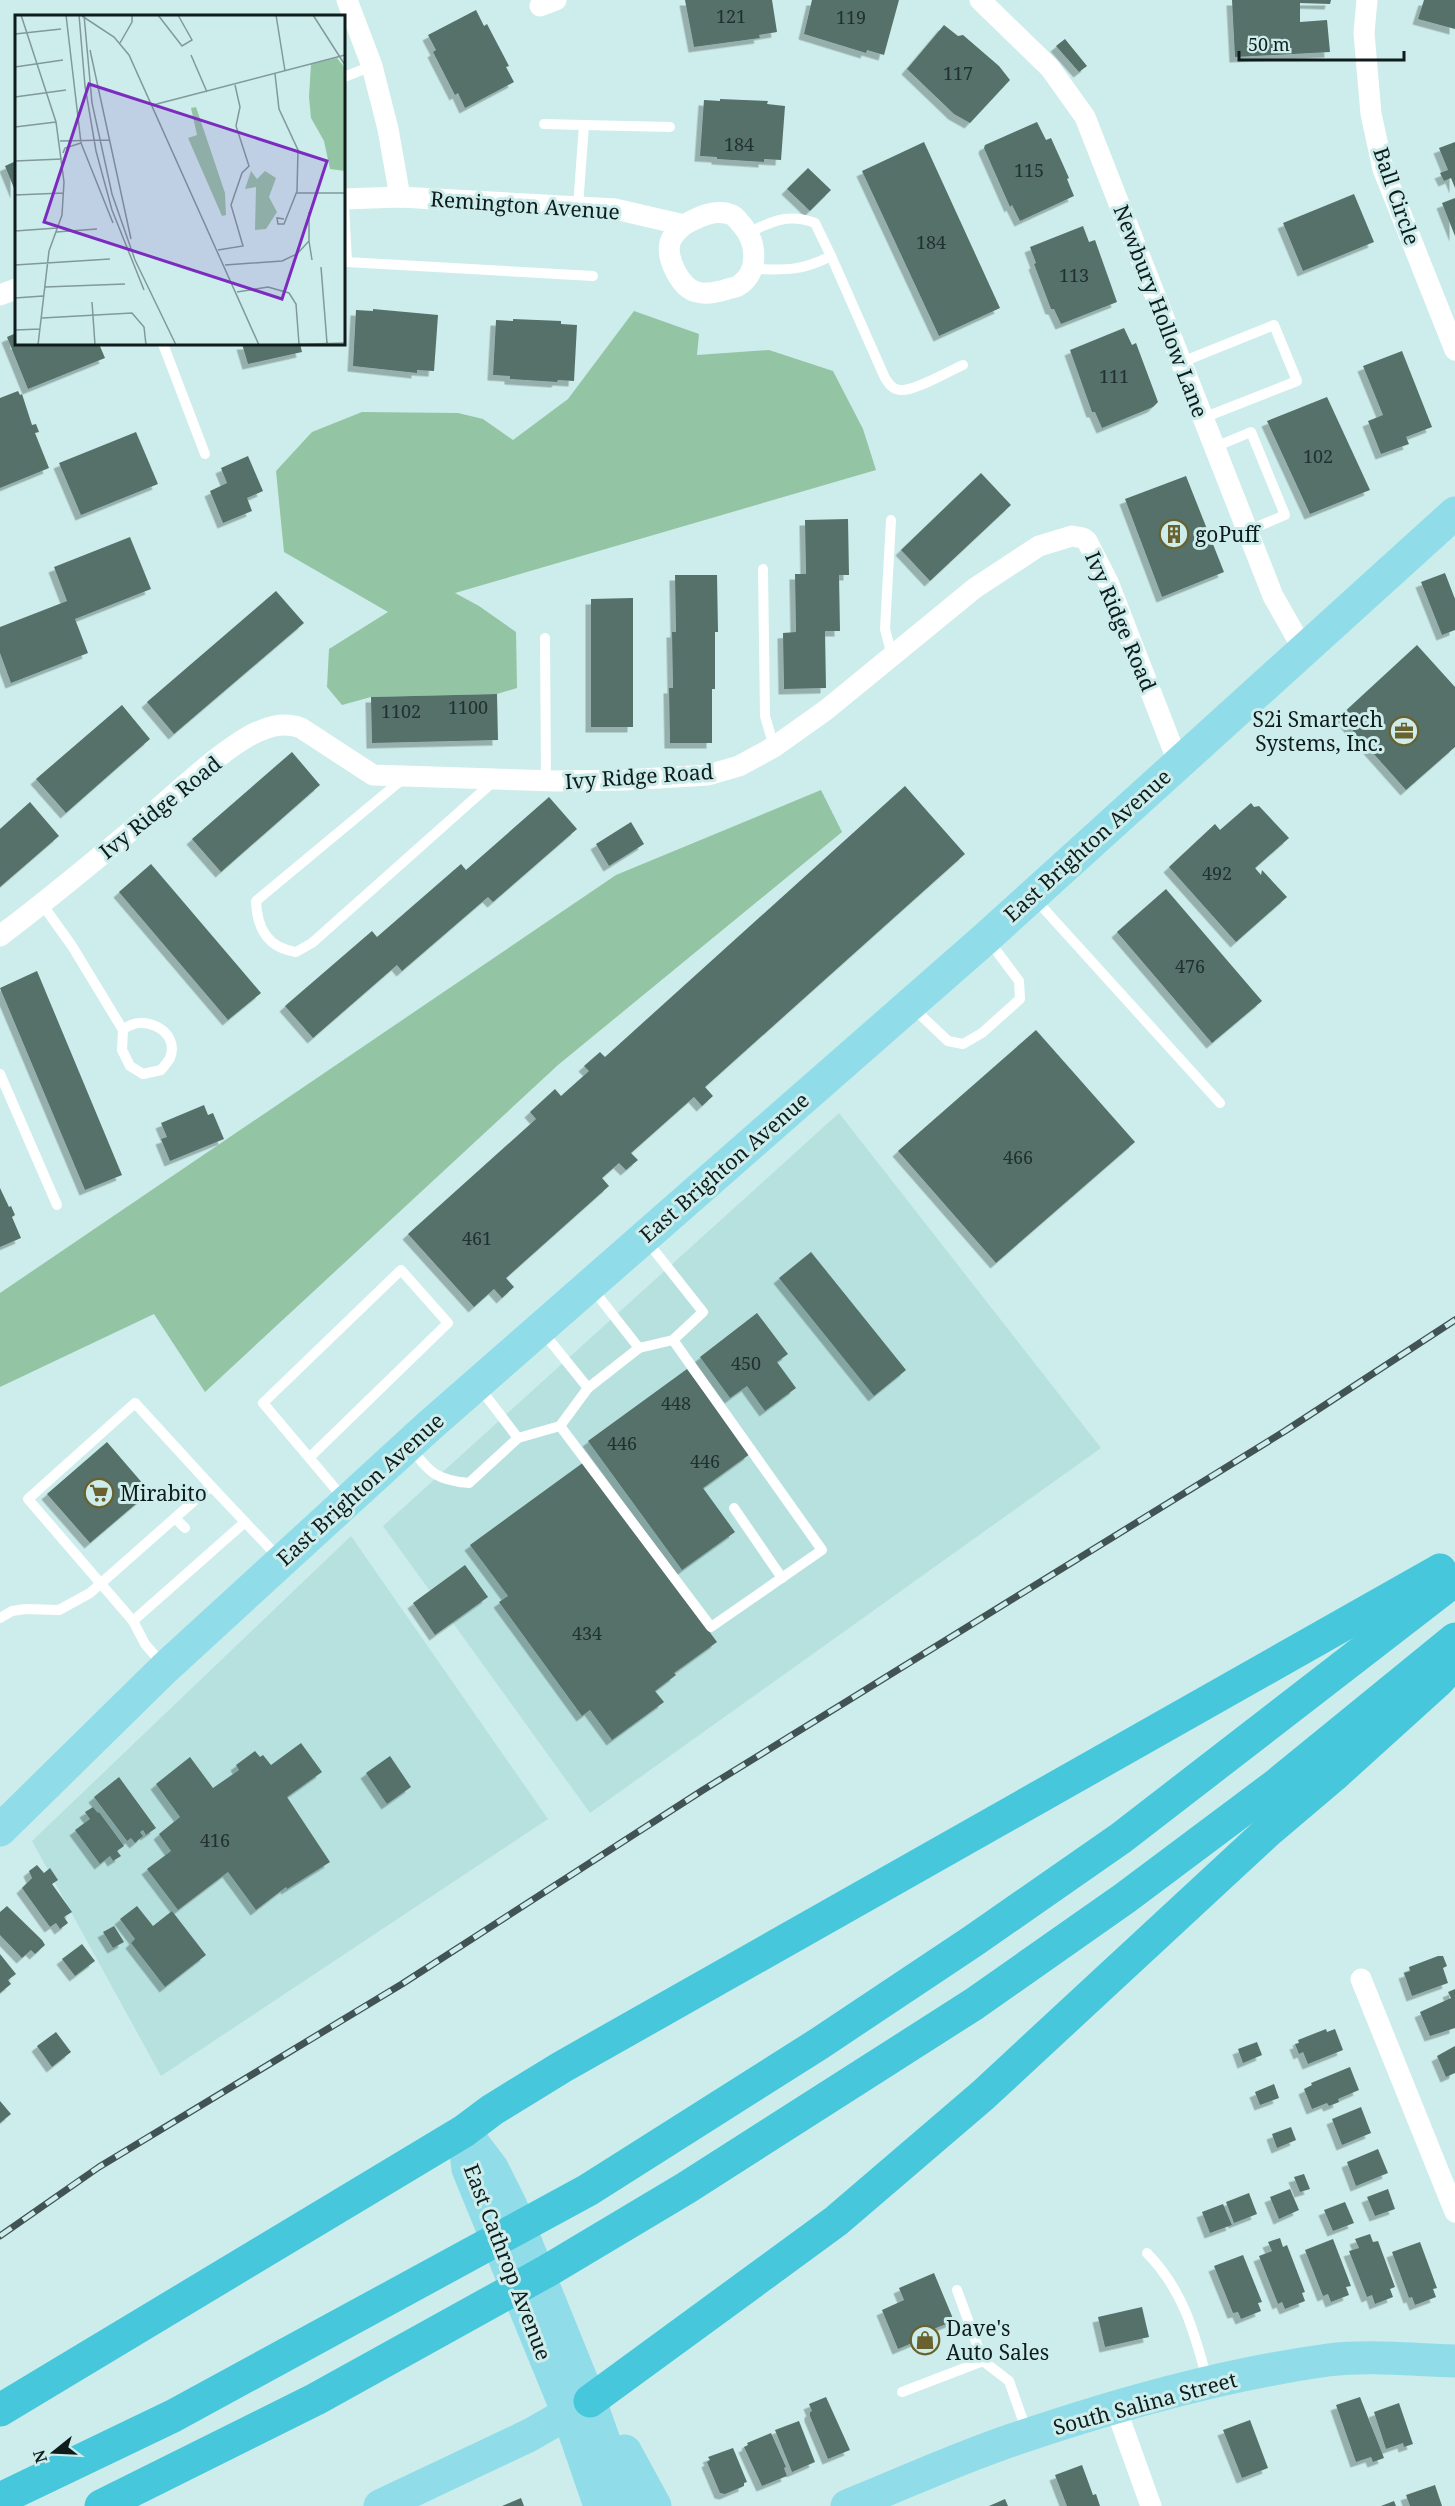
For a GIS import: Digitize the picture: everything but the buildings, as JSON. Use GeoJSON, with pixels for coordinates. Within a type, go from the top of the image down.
{"type":"FeatureCollection","features":[{"type":"Feature","properties":{"kind":"highway"},"geometry":{"type":"LineString","coordinates":[[0,2410],[464,2131],[492,2110],[562,2067],[1455,1562]]}},
{"type":"Feature","properties":{"kind":"highway"},"geometry":{"type":"LineString","coordinates":[[0,2499],[173,2416],[588,2190],[906,1986],[1121,1838],[1455,1580]]}},
{"type":"Feature","properties":{"kind":"highway"},"geometry":{"type":"LineString","coordinates":[[101,2506],[316,2398],[615,2232],[974,2004],[1125,1898],[1276,1785],[1455,1639]]}},
{"type":"Feature","properties":{"kind":"highway"},"geometry":{"type":"LineString","coordinates":[[579,2407],[845,2213],[982,2096],[1267,1832],[1334,1776],[1432,1687],[1455,1662]]}},
{"type":"Feature","properties":{"kind":"main road","name":"East Brighton Avenue"},"geometry":{"type":"LineString","coordinates":[[0,1830],[165,1668],[346,1502],[540,1328],[986,938],[1455,513]]}},
{"type":"Feature","properties":{"kind":"main road","name":"East Cathrop Avenue"},"geometry":{"type":"LineString","coordinates":[[464,2131],[492,2168],[511,2206],[579,2407],[600,2506]]}},
{"type":"Feature","properties":{"kind":"main road","name":"South Salina Street"},"geometry":{"type":"LineString","coordinates":[[847,2506],[1028,2435],[1115,2406],[1208,2383],[1329,2360],[1371,2358],[1455,2361]]}},
{"type":"Feature","properties":{"kind":"main road","name":"East Cathrop Avenue"},"geometry":{"type":"LineString","coordinates":[[579,2407],[627,2506]]}},
{"type":"Feature","properties":{"kind":"main road"},"geometry":{"type":"LineString","coordinates":[[380,2506],[530,2435],[579,2407],[616,2432],[655,2506]]}},
{"type":"Feature","properties":{"kind":"street","name":"Remington Avenue"},"geometry":{"type":"LineString","coordinates":[[347,0],[372,66],[388,129],[400,197]]}},
{"type":"Feature","properties":{"kind":"street","name":"Newbury Hollow Lane"},"geometry":{"type":"LineString","coordinates":[[980,0],[1050,68],[1085,117],[1273,596],[1303,649]]}},
{"type":"Feature","properties":{"kind":"street","name":"Ball Circle"},"geometry":{"type":"LineString","coordinates":[[1367,0],[1364,33],[1371,114],[1383,168],[1455,350]]}},
{"type":"Feature","properties":{"kind":"street","name":"Remington Avenue"},"geometry":{"type":"LineString","coordinates":[[345,199],[400,197],[615,208],[684,225]]}},
{"type":"Feature","properties":{"kind":"street"},"geometry":{"type":"LineString","coordinates":[[716,213],[733,215],[748,232],[755,252],[753,268],[738,285],[711,294],[695,292],[682,283],[672,263],[670,244],[676,232],[684,225],[700,216],[716,213]]}},
{"type":"Feature","properties":{"kind":"street"},"geometry":{"type":"LineString","coordinates":[[0,295],[15,289]]}},
{"type":"Feature","properties":{"kind":"street","name":"Ivy Ridge Road"},"geometry":{"type":"LineString","coordinates":[[0,936],[42,904],[216,759],[249,736],[281,724],[288,723],[301,728],[373,776],[546,781],[625,780],[708,775],[739,766],[774,747],[826,711],[975,588],[1039,546],[1071,536],[1083,538],[1108,582],[1178,762]]}},
{"type":"Feature","properties":{"kind":"street"},"geometry":{"type":"LineString","coordinates":[[1361,1979],[1455,2212]]}},
{"type":"Feature","properties":{"kind":"street"},"geometry":{"type":"LineString","coordinates":[[1115,2406],[1150,2506]]}},
{"type":"Feature","properties":{"kind":"lane"},"geometry":{"type":"LineString","coordinates":[[345,77],[372,66]]}},
{"type":"Feature","properties":{"kind":"lane"},"geometry":{"type":"LineString","coordinates":[[544,124],[670,127]]}},
{"type":"Feature","properties":{"kind":"lane"},"geometry":{"type":"LineString","coordinates":[[578,207],[584,125]]}},
{"type":"Feature","properties":{"kind":"lane"},"geometry":{"type":"LineString","coordinates":[[748,232],[773,220],[787,217],[805,219],[815,223],[891,387],[902,391],[913,388],[963,365]]}},
{"type":"Feature","properties":{"kind":"lane"},"geometry":{"type":"LineString","coordinates":[[345,225],[347,262],[593,276]]}},
{"type":"Feature","properties":{"kind":"lane"},"geometry":{"type":"LineString","coordinates":[[753,268],[782,270],[810,267],[831,256]]}},
{"type":"Feature","properties":{"kind":"lane"},"geometry":{"type":"LineString","coordinates":[[1182,362],[1274,325],[1297,381],[1203,418]]}},
{"type":"Feature","properties":{"kind":"lane"},"geometry":{"type":"LineString","coordinates":[[163,345],[205,454]]}},
{"type":"Feature","properties":{"kind":"lane"},"geometry":{"type":"LineString","coordinates":[[1215,447],[1251,432],[1285,515],[1247,531]]}},
{"type":"Feature","properties":{"kind":"lane"},"geometry":{"type":"LineString","coordinates":[[891,520],[885,629],[892,657]]}},
{"type":"Feature","properties":{"kind":"lane"},"geometry":{"type":"LineString","coordinates":[[763,568],[765,716],[774,747]]}},
{"type":"Feature","properties":{"kind":"lane"},"geometry":{"type":"LineString","coordinates":[[545,638],[546,781]]}},
{"type":"Feature","properties":{"kind":"lane"},"geometry":{"type":"LineString","coordinates":[[404,778],[256,901],[256,916],[263,931],[280,950],[296,952],[312,943],[496,780]]}},
{"type":"Feature","properties":{"kind":"lane"},"geometry":{"type":"LineString","coordinates":[[1032,896],[1220,1103]]}},
{"type":"Feature","properties":{"kind":"lane"},"geometry":{"type":"LineString","coordinates":[[42,904],[72,946],[123,1030],[122,1050],[130,1066],[143,1074],[161,1070],[170,1057],[171,1046],[165,1032],[155,1024],[141,1023],[129,1024],[123,1030]]}},
{"type":"Feature","properties":{"kind":"lane"},"geometry":{"type":"LineString","coordinates":[[909,1005],[948,1041],[963,1044],[982,1033],[1020,999],[1020,981],[986,938]]}},
{"type":"Feature","properties":{"kind":"lane"},"geometry":{"type":"LineString","coordinates":[[0,1074],[57,1205]]}},
{"type":"Feature","properties":{"kind":"lane"},"geometry":{"type":"LineString","coordinates":[[409,1445],[429,1472],[446,1481],[469,1483],[518,1438],[560,1426],[588,1388],[639,1348],[673,1340],[703,1312],[645,1237]]}},
{"type":"Feature","properties":{"kind":"lane"},"geometry":{"type":"LineString","coordinates":[[310,1457],[448,1323],[401,1270],[263,1403],[346,1502]]}},
{"type":"Feature","properties":{"kind":"lane"},"geometry":{"type":"LineString","coordinates":[[590,1285],[639,1348]]}},
{"type":"Feature","properties":{"kind":"lane"},"geometry":{"type":"LineString","coordinates":[[540,1328],[588,1388]]}},
{"type":"Feature","properties":{"kind":"lane"},"geometry":{"type":"LineString","coordinates":[[560,1426],[711,1627],[822,1550],[673,1340]]}},
{"type":"Feature","properties":{"kind":"lane"},"geometry":{"type":"LineString","coordinates":[[477,1384],[518,1438]]}},
{"type":"Feature","properties":{"kind":"lane"},"geometry":{"type":"LineString","coordinates":[[165,1668],[145,1644],[133,1621],[28,1499],[135,1402],[210,1486],[282,1560]]}},
{"type":"Feature","properties":{"kind":"lane"},"geometry":{"type":"LineString","coordinates":[[0,1618],[12,1611],[25,1609],[58,1610],[90,1593],[210,1486]]}},
{"type":"Feature","properties":{"kind":"lane"},"geometry":{"type":"LineString","coordinates":[[734,1508],[782,1578]]}},
{"type":"Feature","properties":{"kind":"lane"},"geometry":{"type":"LineString","coordinates":[[175,1518],[185,1528]]}},
{"type":"Feature","properties":{"kind":"lane"},"geometry":{"type":"LineString","coordinates":[[133,1621],[167,1592],[186,1567],[245,1522]]}},
{"type":"Feature","properties":{"kind":"lane"},"geometry":{"type":"LineString","coordinates":[[157,1534],[165,1543]]}},
{"type":"Feature","properties":{"kind":"lane"},"geometry":{"type":"LineString","coordinates":[[135,1554],[143,1563]]}},
{"type":"Feature","properties":{"kind":"lane"},"geometry":{"type":"LineString","coordinates":[[159,1582],[167,1592]]}},
{"type":"Feature","properties":{"kind":"lane"},"geometry":{"type":"LineString","coordinates":[[1147,2253],[1165,2272],[1175,2288],[1195,2333],[1208,2383]]}},
{"type":"Feature","properties":{"kind":"lane"},"geometry":{"type":"LineString","coordinates":[[957,2290],[983,2361],[1009,2381],[1028,2435]]}},
{"type":"Feature","properties":{"kind":"lane"},"geometry":{"type":"LineString","coordinates":[[902,2392],[983,2361]]}},
{"type":"Feature","properties":{"kind":"shaded area"},"geometry":{"type":"Polygon","coordinates":[[[839,1113],[1101,1448],[590,1813],[383,1526],[839,1113]]]}},
{"type":"Feature","properties":{"kind":"shaded area"},"geometry":{"type":"Polygon","coordinates":[[[351,1536],[548,1819],[161,2076],[32,1841],[351,1536]]]}},
{"type":"Feature","properties":{"kind":"green space"},"geometry":{"type":"Polygon","coordinates":[[[634,311],[699,334],[697,355],[769,350],[833,371],[863,429],[876,470],[455,593],[479,606],[516,632],[517,688],[497,694],[371,697],[342,705],[327,687],[329,649],[388,612],[284,552],[276,471],[312,432],[362,412],[458,413],[483,419],[513,440],[568,399],[634,311]]]}},
{"type":"Feature","properties":{"kind":"green space"},"geometry":{"type":"Polygon","coordinates":[[[821,790],[842,832],[558,1065],[205,1392],[154,1314],[0,1387],[0,1293],[616,875],[821,790]]]}},
{"type":"Feature","properties":{"kind":"railway"},"geometry":{"type":"LineString","coordinates":[[0,2236],[99,2167],[402,1984],[703,1790],[1285,1431],[1455,1320]]}},
{"type":"Feature","properties":{"kind":"place","name":"goPuff"},"geometry":{"type":"Point","coordinates":[1174,534]}},
{"type":"Feature","properties":{"kind":"place","name":"S2i Smartech Systems, Inc."},"geometry":{"type":"Point","coordinates":[1404,731]}},
{"type":"Feature","properties":{"kind":"place","name":"Mirabito"},"geometry":{"type":"Point","coordinates":[99,1493]}},
{"type":"Feature","properties":{"kind":"place","name":"Dave's Auto Sales"},"geometry":{"type":"Point","coordinates":[925,2340]}}]}
